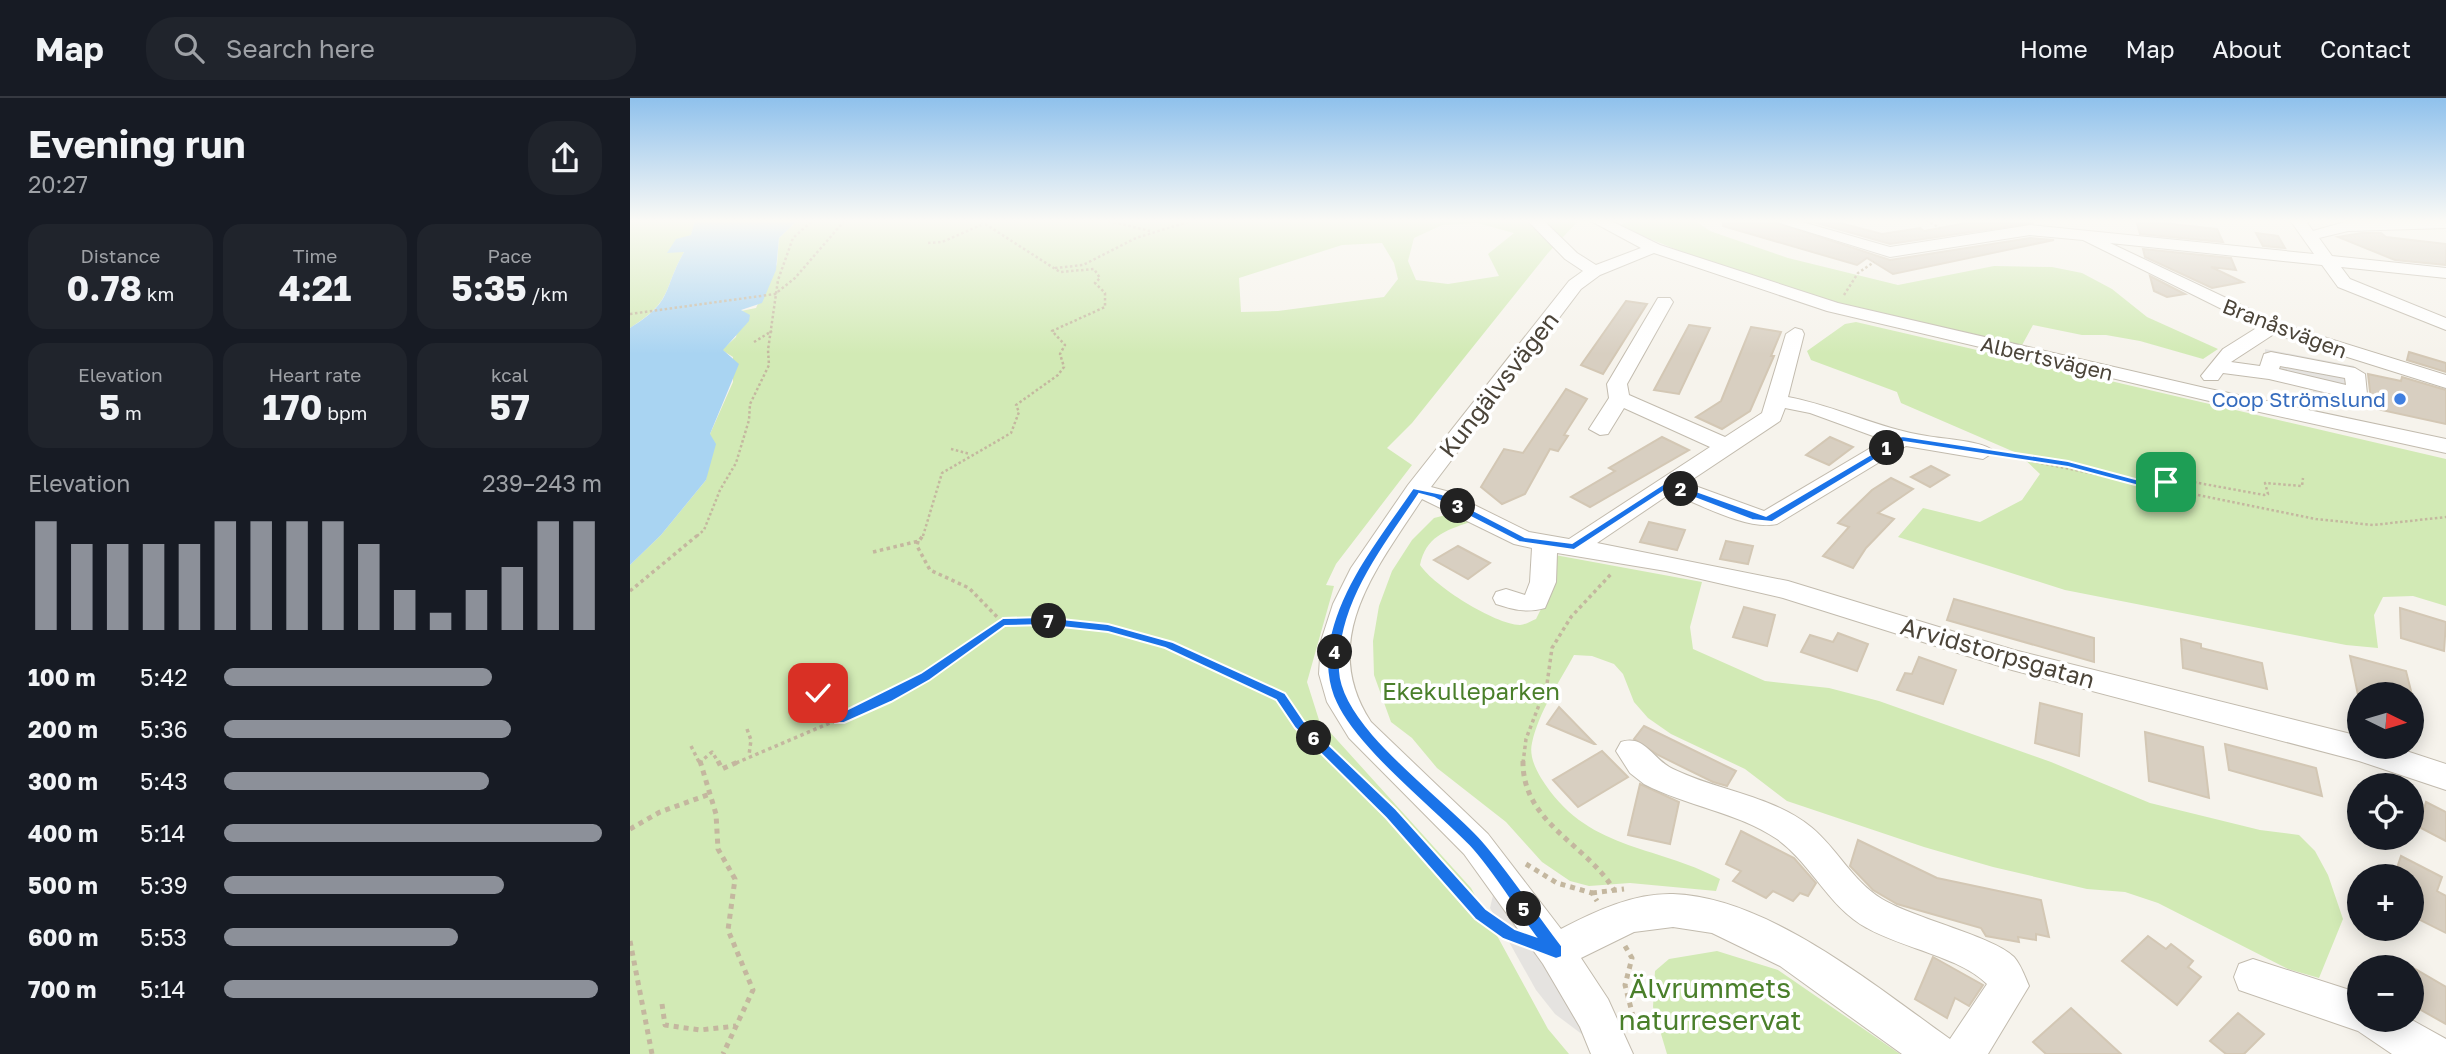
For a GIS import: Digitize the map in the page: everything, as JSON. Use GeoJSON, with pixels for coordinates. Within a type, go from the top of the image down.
{"type":"FeatureCollection","features":[{"type":"Feature","properties":{"kind":"street"},"geometry":{"type":"LineString","coordinates":[[1584,265],[1594,271]]}},
{"type":"Feature","properties":{"kind":"street","name":"Kungälvsvägen"},"geometry":{"type":"LineString","coordinates":[[1556,952],[1476,844],[1360,730],[1342,702],[1334,674],[1335,641],[1347,604],[1364,568],[1416,490],[1575,285],[1594,271],[1611,265]]}},
{"type":"Feature","properties":{"kind":"street","name":"Albertsvägen"},"geometry":{"type":"LineString","coordinates":[[1704,265],[1833,307],[2205,394],[2446,446]]}},
{"type":"Feature","properties":{"kind":"street","name":"Branåsvägen"},"geometry":{"type":"LineString","coordinates":[[2142,265],[2272,327],[2446,382]]}},
{"type":"Feature","properties":{"kind":"street"},"geometry":{"type":"LineString","coordinates":[[2328,265],[2344,284],[2446,324]]}},
{"type":"Feature","properties":{"kind":"street"},"geometry":{"type":"LineString","coordinates":[[2373,265],[2446,273]]}},
{"type":"Feature","properties":{"kind":"street"},"geometry":{"type":"LineString","coordinates":[[1600,429],[1619,398],[1617,384],[1664,302]]}},
{"type":"Feature","properties":{"kind":"street"},"geometry":{"type":"LineString","coordinates":[[2205,394],[2217,366],[2237,345],[2272,327]]}},
{"type":"Feature","properties":{"kind":"street"},"geometry":{"type":"LineString","coordinates":[[1574,547],[1772,415],[1796,334]]}},
{"type":"Feature","properties":{"kind":"street"},"geometry":{"type":"LineString","coordinates":[[2217,366],[2269,373]]}},
{"type":"Feature","properties":{"kind":"street"},"geometry":{"type":"LineString","coordinates":[[1619,398],[1726,446]]}},
{"type":"Feature","properties":{"kind":"street"},"geometry":{"type":"LineString","coordinates":[[1777,401],[1824,410],[1902,439],[1983,452]]}},
{"type":"Feature","properties":{"kind":"street"},"geometry":{"type":"LineString","coordinates":[[1668,484],[1756,518],[1768,519],[1902,439]]}},
{"type":"Feature","properties":{"kind":"street","name":"Arvidstorpsgatan"},"geometry":{"type":"LineString","coordinates":[[1416,490],[1438,496],[1523,540],[1628,557],[1788,590],[2012,660],[2362,749],[2446,777]]}},
{"type":"Feature","properties":{"kind":"street"},"geometry":{"type":"LineString","coordinates":[[1506,598],[1525,604],[1535,602],[1543,582],[1545,544]]}},
{"type":"Feature","properties":{"kind":"street"},"geometry":{"type":"LineString","coordinates":[[1632,751],[1646,769],[1666,780],[1740,806],[1774,821],[1807,841],[1844,889],[1857,902],[1878,915],[1986,960],[2000,970],[2009,986],[1964,1054]]}},
{"type":"Feature","properties":{"kind":"street"},"geometry":{"type":"LineString","coordinates":[[1626,1049],[1594,1013],[1556,952],[1613,907],[1634,915],[1673,911],[1710,915],[1751,930],[1796,955],[1937,1054]]}},
{"type":"Feature","properties":{"kind":"street"},"geometry":{"type":"LineString","coordinates":[[2253,977],[2347,1008]]}},
{"type":"Feature","properties":{"kind":"street"},"geometry":{"type":"LineString","coordinates":[[2393,1032],[2431,1054]]}},
{"type":"Feature","properties":{"kind":"path"},"geometry":{"type":"LineString","coordinates":[[630,591],[704,530],[720,490],[736,463],[749,420],[750,404],[769,365],[775,294],[784,265]]}},
{"type":"Feature","properties":{"kind":"path"},"geometry":{"type":"LineString","coordinates":[[630,314],[775,294],[792,283],[806,265]]}},
{"type":"Feature","properties":{"kind":"path"},"geometry":{"type":"LineString","coordinates":[[1003,622],[955,579],[930,570],[917,546],[925,533],[942,473],[970,454],[1011,433],[1019,412],[1016,405],[1058,375],[1064,367],[1060,354],[1065,345],[1052,331],[1105,307],[1105,293],[1095,283],[1100,278],[1094,269],[1060,272],[1048,265]]}},
{"type":"Feature","properties":{"kind":"path"},"geometry":{"type":"LineString","coordinates":[[1052,268],[1084,265]]}},
{"type":"Feature","properties":{"kind":"path"},"geometry":{"type":"LineString","coordinates":[[754,342],[772,331]]}},
{"type":"Feature","properties":{"kind":"path"},"geometry":{"type":"LineString","coordinates":[[951,449],[970,454]]}},
{"type":"Feature","properties":{"kind":"path"},"geometry":{"type":"LineString","coordinates":[[1983,452],[2068,464],[2245,508],[2361,525],[2392,525],[2446,517]]}},
{"type":"Feature","properties":{"kind":"path"},"geometry":{"type":"LineString","coordinates":[[2139,483],[2193,482],[2264,495],[2268,494],[2265,483],[2302,486],[2304,478]]}},
{"type":"Feature","properties":{"kind":"path"},"geometry":{"type":"LineString","coordinates":[[873,552],[919,541]]}},
{"type":"Feature","properties":{"kind":"path"},"geometry":{"type":"LineString","coordinates":[[1626,1049],[1625,985],[1632,958],[1613,907],[1608,876],[1564,841],[1545,821],[1531,800],[1521,762],[1522,745],[1551,668],[1550,651],[1573,612],[1628,557]]}},
{"type":"Feature","properties":{"kind":"path"},"geometry":{"type":"LineString","coordinates":[[699,762],[712,752],[722,769],[749,755],[886,699],[926,677],[1003,622],[1043,621],[1108,628],[1169,645],[1281,696],[1299,724],[1391,814],[1480,914],[1509,934]]}},
{"type":"Feature","properties":{"kind":"path"},"geometry":{"type":"LineString","coordinates":[[806,687],[831,705],[839,719]]}},
{"type":"Feature","properties":{"kind":"path"},"geometry":{"type":"LineString","coordinates":[[747,729],[751,740],[749,755]]}},
{"type":"Feature","properties":{"kind":"path"},"geometry":{"type":"LineString","coordinates":[[691,746],[716,814],[718,849],[735,879],[729,930],[753,990],[723,1054]]}},
{"type":"Feature","properties":{"kind":"path"},"geometry":{"type":"LineString","coordinates":[[630,828],[660,812],[710,794]]}},
{"type":"Feature","properties":{"kind":"path"},"geometry":{"type":"LineString","coordinates":[[1521,859],[1545,879],[1567,890],[1592,893],[1613,907]]}},
{"type":"Feature","properties":{"kind":"path"},"geometry":{"type":"LineString","coordinates":[[630,941],[652,1054]]}},
{"type":"Feature","properties":{"kind":"path"},"geometry":{"type":"LineString","coordinates":[[662,1004],[665,1025],[679,1030],[698,1033],[736,1026]]}},
{"type":"Feature","properties":{"kind":"green space"},"geometry":{"type":"Polygon","coordinates":[[[630,265],[677,265],[661,302],[630,328],[630,265]]]}},
{"type":"Feature","properties":{"kind":"green space","name":"Älvrummets naturreservat"},"geometry":{"type":"Polygon","coordinates":[[[777,265],[1281,265],[1239,278],[1241,312],[1278,311],[1384,297],[1398,279],[1394,265],[1410,265],[1416,280],[1448,284],[1499,276],[1493,265],[1539,265],[1412,423],[1387,448],[1412,465],[1336,564],[1326,585],[1334,586],[1307,682],[1319,720],[1471,888],[1548,1029],[1569,1054],[630,1054],[630,565],[661,535],[706,480],[710,434],[733,382],[733,357],[722,350],[736,337],[741,311],[756,308],[777,265]]]}},
{"type":"Feature","properties":{"kind":"green space"},"geometry":{"type":"Polygon","coordinates":[[[1713,265],[1815,265],[1898,285],[1994,266],[2052,267],[2082,273],[2112,289],[2147,317],[2218,349],[2203,359],[2140,341],[2106,335],[2082,335],[2033,325],[2021,347],[1822,301],[1713,265]]]}},
{"type":"Feature","properties":{"kind":"green space"},"geometry":{"type":"Polygon","coordinates":[[[1856,322],[2446,459],[2446,606],[2413,596],[2383,597],[2374,615],[2378,648],[2346,645],[2065,590],[1898,537],[1923,508],[1980,522],[2022,500],[2040,474],[2019,454],[1901,403],[1897,392],[1811,360],[1807,351],[1845,324],[1856,322]]]}},
{"type":"Feature","properties":{"kind":"green space","name":"Ekekulleparken"},"geometry":{"type":"Polygon","coordinates":[[[1450,514],[1470,522],[1432,541],[1420,565],[1451,593],[1495,618],[1520,625],[1536,619],[1546,599],[1555,555],[1702,582],[1690,627],[1693,649],[1765,681],[1829,688],[1879,701],[2051,762],[2150,803],[2260,830],[2299,835],[2315,851],[2328,875],[2343,919],[2319,978],[2288,969],[2158,903],[2125,892],[2087,889],[1993,867],[1787,801],[1745,769],[1671,734],[1648,718],[1634,702],[1623,674],[1614,664],[1592,656],[1574,655],[1544,708],[1531,748],[1539,774],[1559,802],[1579,820],[1600,833],[1720,879],[1716,891],[1630,883],[1589,886],[1570,881],[1542,862],[1506,822],[1437,768],[1412,738],[1391,722],[1374,675],[1373,641],[1379,606],[1392,571],[1412,540],[1434,518],[1450,514]]]}},
{"type":"Feature","properties":{"kind":"green space","name":"Älvrummets naturreservat"},"geometry":{"type":"Polygon","coordinates":[[[1717,951],[1778,970],[1900,1054],[1667,1054],[1653,1007],[1655,971],[1669,959],[1717,951]]]}},
{"type":"Feature","properties":{"kind":"shaded area"},"geometry":{"type":"Polygon","coordinates":[[[2265,349],[2354,366],[2361,402],[2313,392],[2313,380],[2276,373],[2265,349]]]}},
{"type":"Feature","properties":{"kind":"shaded area"},"geometry":{"type":"Polygon","coordinates":[[[1495,887],[1601,1040],[1583,1035],[1555,1014],[1536,990],[1490,908],[1495,887]]]}},
{"type":"Feature","properties":{"kind":"water"},"geometry":{"type":"Polygon","coordinates":[[[677,265],[777,265],[762,303],[741,310],[750,315],[749,321],[723,350],[739,364],[710,434],[716,444],[706,480],[661,535],[630,565],[630,328],[644,319],[661,302],[677,265]]]}},
{"type":"Feature","properties":{"kind":"building"},"geometry":{"type":"Polygon","coordinates":[[[1878,265],[1937,265],[1893,274],[1878,265]]]}},
{"type":"Feature","properties":{"kind":"building"},"geometry":{"type":"Polygon","coordinates":[[[2161,265],[2234,265],[2236,270],[2211,267],[2243,282],[2212,288],[2161,265]]]}},
{"type":"Feature","properties":{"kind":"building"},"geometry":{"type":"Polygon","coordinates":[[[2150,276],[2185,294],[2167,297],[2154,291],[2150,276]]]}},
{"type":"Feature","properties":{"kind":"building"},"geometry":{"type":"Polygon","coordinates":[[[1626,301],[1647,304],[1603,374],[1581,365],[1626,301]]]}},
{"type":"Feature","properties":{"kind":"building"},"geometry":{"type":"Polygon","coordinates":[[[1689,325],[1710,328],[1679,394],[1654,390],[1689,325]]]}},
{"type":"Feature","properties":{"kind":"building"},"geometry":{"type":"Polygon","coordinates":[[[1751,327],[1781,332],[1771,356],[1774,356],[1750,411],[1722,429],[1696,417],[1721,401],[1751,327]]]}},
{"type":"Feature","properties":{"kind":"building"},"geometry":{"type":"Polygon","coordinates":[[[2409,352],[2446,363],[2446,372],[2407,360],[2409,352]]]}},
{"type":"Feature","properties":{"kind":"building","name":"Coop Strömslund"},"geometry":{"type":"Polygon","coordinates":[[[2368,374],[2401,381],[2402,377],[2446,390],[2446,424],[2372,408],[2368,374]]]}},
{"type":"Feature","properties":{"kind":"building"},"geometry":{"type":"Polygon","coordinates":[[[1566,389],[1587,399],[1564,435],[1568,436],[1558,451],[1550,449],[1525,494],[1502,504],[1481,487],[1504,449],[1523,453],[1566,389]]]}},
{"type":"Feature","properties":{"kind":"building"},"geometry":{"type":"Polygon","coordinates":[[[1662,437],[1689,450],[1590,507],[1571,497],[1615,471],[1609,468],[1662,437]]]}},
{"type":"Feature","properties":{"kind":"building"},"geometry":{"type":"Polygon","coordinates":[[[1830,437],[1853,447],[1829,465],[1806,455],[1830,437]]]}},
{"type":"Feature","properties":{"kind":"building"},"geometry":{"type":"Polygon","coordinates":[[[1931,466],[1949,475],[1930,487],[1911,477],[1931,466]]]}},
{"type":"Feature","properties":{"kind":"building"},"geometry":{"type":"Polygon","coordinates":[[[1891,478],[1913,489],[1878,513],[1894,519],[1866,548],[1853,568],[1823,556],[1849,527],[1838,523],[1872,490],[1891,478]]]}},
{"type":"Feature","properties":{"kind":"building"},"geometry":{"type":"Polygon","coordinates":[[[1649,522],[1685,530],[1677,550],[1640,542],[1649,522]]]}},
{"type":"Feature","properties":{"kind":"building"},"geometry":{"type":"Polygon","coordinates":[[[1726,541],[1753,546],[1748,564],[1720,559],[1726,541]]]}},
{"type":"Feature","properties":{"kind":"building"},"geometry":{"type":"Polygon","coordinates":[[[1458,546],[1490,563],[1468,579],[1434,560],[1458,546]]]}},
{"type":"Feature","properties":{"kind":"building"},"geometry":{"type":"Polygon","coordinates":[[[1954,599],[2094,638],[2094,662],[1947,620],[1954,599]]]}},
{"type":"Feature","properties":{"kind":"building"},"geometry":{"type":"Polygon","coordinates":[[[1744,607],[1775,615],[1767,646],[1733,637],[1744,607]]]}},
{"type":"Feature","properties":{"kind":"building"},"geometry":{"type":"Polygon","coordinates":[[[2400,608],[2446,622],[2444,651],[2401,638],[2400,608]]]}},
{"type":"Feature","properties":{"kind":"building"},"geometry":{"type":"Polygon","coordinates":[[[1838,633],[1868,644],[1857,671],[1801,652],[1810,635],[1833,642],[1838,633]]]}},
{"type":"Feature","properties":{"kind":"building"},"geometry":{"type":"Polygon","coordinates":[[[2181,639],[2201,644],[2201,648],[2262,663],[2267,689],[2183,668],[2181,639]]]}},
{"type":"Feature","properties":{"kind":"building"},"geometry":{"type":"Polygon","coordinates":[[[2350,656],[2406,671],[2409,682],[2355,682],[2350,656]]]}},
{"type":"Feature","properties":{"kind":"building"},"geometry":{"type":"Polygon","coordinates":[[[1919,657],[1956,670],[1943,704],[1897,690],[1905,673],[1912,674],[1919,657]]]}},
{"type":"Feature","properties":{"kind":"building"},"geometry":{"type":"Polygon","coordinates":[[[2040,703],[2082,714],[2079,756],[2035,743],[2040,703]]]}},
{"type":"Feature","properties":{"kind":"building"},"geometry":{"type":"Polygon","coordinates":[[[1559,707],[1595,744],[1547,724],[1559,707]]]}},
{"type":"Feature","properties":{"kind":"building"},"geometry":{"type":"Polygon","coordinates":[[[1644,726],[1736,771],[1727,786],[1658,755],[1634,739],[1644,726]]]}},
{"type":"Feature","properties":{"kind":"building"},"geometry":{"type":"Polygon","coordinates":[[[2145,732],[2203,747],[2209,798],[2149,781],[2145,732]]]}},
{"type":"Feature","properties":{"kind":"building"},"geometry":{"type":"Polygon","coordinates":[[[2225,744],[2316,768],[2322,796],[2229,770],[2225,744]]]}},
{"type":"Feature","properties":{"kind":"building"},"geometry":{"type":"Polygon","coordinates":[[[1602,751],[1628,777],[1578,807],[1553,780],[1602,751]]]}},
{"type":"Feature","properties":{"kind":"building"},"geometry":{"type":"Polygon","coordinates":[[[1640,784],[1679,802],[1670,844],[1628,835],[1640,784]]]}},
{"type":"Feature","properties":{"kind":"building"},"geometry":{"type":"Polygon","coordinates":[[[2426,802],[2446,812],[2446,841],[2424,830],[2426,802]]]}},
{"type":"Feature","properties":{"kind":"building"},"geometry":{"type":"Polygon","coordinates":[[[1741,831],[1794,858],[1816,883],[1808,896],[1800,893],[1793,901],[1773,891],[1766,898],[1733,881],[1741,871],[1726,864],[1741,831]]]}},
{"type":"Feature","properties":{"kind":"building"},"geometry":{"type":"Polygon","coordinates":[[[1858,840],[1937,878],[2041,900],[2049,937],[2036,934],[2036,940],[2018,937],[2019,942],[1986,936],[1981,928],[1897,904],[1873,890],[1850,866],[1858,840]]]}},
{"type":"Feature","properties":{"kind":"building"},"geometry":{"type":"Polygon","coordinates":[[[2401,856],[2417,864],[2398,864],[2401,856]]]}},
{"type":"Feature","properties":{"kind":"building"},"geometry":{"type":"Polygon","coordinates":[[[2424,868],[2442,877],[2437,891],[2446,896],[2446,933],[2424,922],[2424,868]]]}},
{"type":"Feature","properties":{"kind":"building"},"geometry":{"type":"Polygon","coordinates":[[[2148,936],[2166,949],[2171,944],[2193,961],[2188,967],[2201,977],[2177,1005],[2122,961],[2148,936]]]}},
{"type":"Feature","properties":{"kind":"building"},"geometry":{"type":"Polygon","coordinates":[[[1933,957],[1983,985],[1969,1006],[1955,998],[1947,1018],[1915,999],[1933,957]]]}},
{"type":"Feature","properties":{"kind":"building"},"geometry":{"type":"Polygon","coordinates":[[[2424,974],[2446,987],[2446,1024],[2424,1012],[2424,974]]]}},
{"type":"Feature","properties":{"kind":"building"},"geometry":{"type":"Polygon","coordinates":[[[2071,1008],[2121,1054],[2046,1054],[2033,1042],[2071,1008]]]}},
{"type":"Feature","properties":{"kind":"building"},"geometry":{"type":"Polygon","coordinates":[[[2238,1013],[2264,1034],[2244,1054],[2226,1054],[2210,1041],[2238,1013]]]}},
{"type":"Feature","properties":{"kind":"place","name":"Coop Strömslund"},"geometry":{"type":"Point","coordinates":[2400,399]}},
{"type":"Feature","properties":{"kind":"route"},"geometry":{"type":"LineString","coordinates":[[818,693],[831,705],[839,719],[886,699],[926,677],[1003,622],[1043,621],[1108,628],[1169,645],[1281,696],[1299,724],[1391,814],[1480,914],[1509,934],[1556,952],[1476,844],[1360,730],[1342,702],[1334,674],[1335,641],[1347,604],[1364,568],[1416,490],[1438,496],[1523,540],[1574,547],[1668,484],[1756,518],[1768,519],[1902,439],[2068,464],[2139,483],[2166,482]]}}]}
